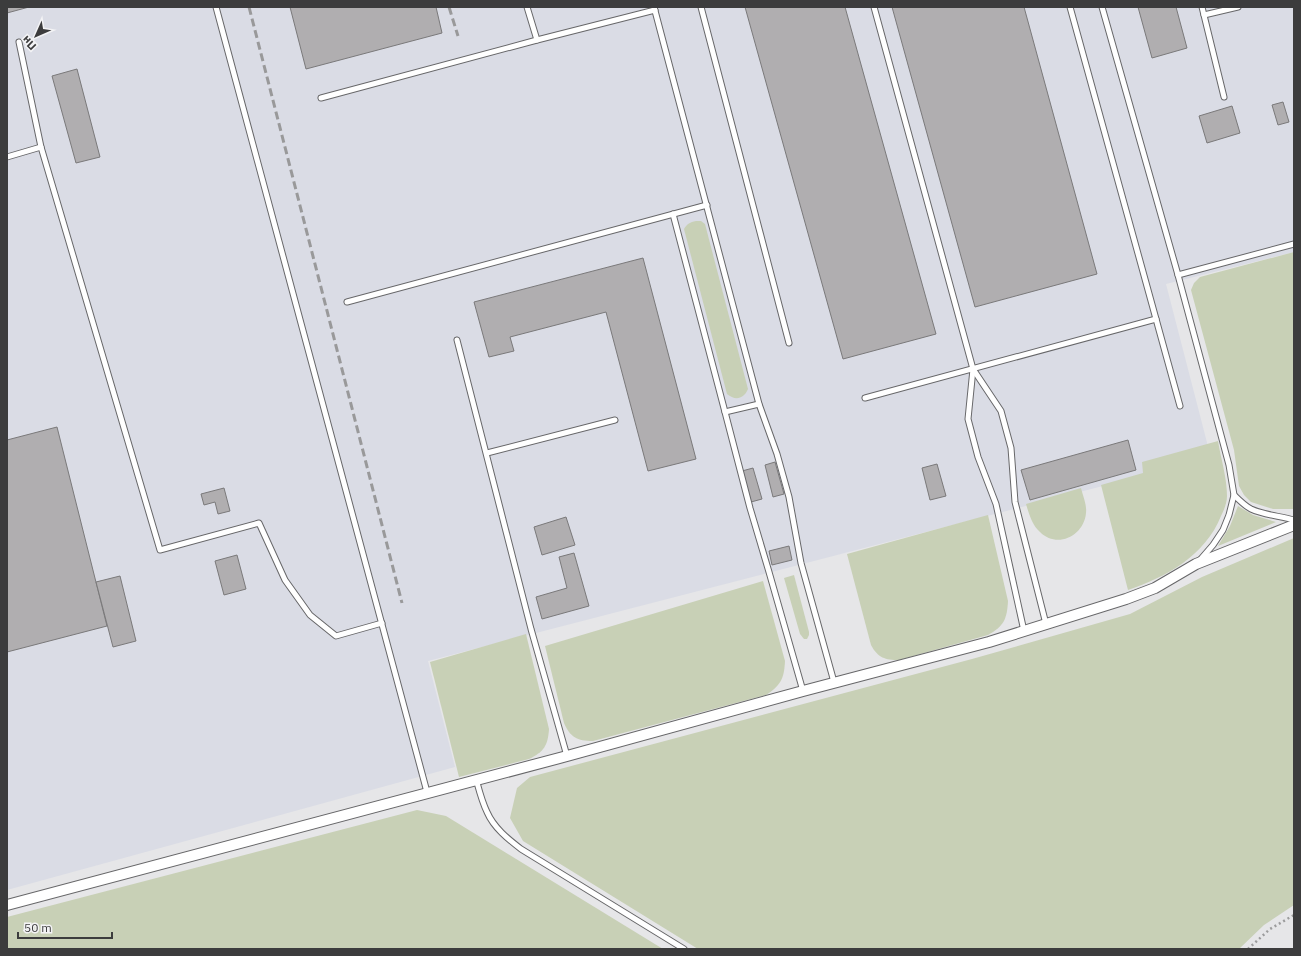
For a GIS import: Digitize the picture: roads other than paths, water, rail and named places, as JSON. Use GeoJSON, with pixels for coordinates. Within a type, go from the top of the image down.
{"type":"FeatureCollection","features":[{"type":"Feature","properties":{"kind":"street"},"geometry":{"type":"LineString","coordinates":[[7,905],[427,792],[567,756],[834,682],[989,642],[1126,599],[1148,590],[1196,564],[1294,525]]}},
{"type":"Feature","properties":{"kind":"lane"},"geometry":{"type":"LineString","coordinates":[[216,7],[427,792]]}},
{"type":"Feature","properties":{"kind":"lane"},"geometry":{"type":"LineString","coordinates":[[527,7],[537,40]]}},
{"type":"Feature","properties":{"kind":"lane"},"geometry":{"type":"LineString","coordinates":[[700,7],[789,343]]}},
{"type":"Feature","properties":{"kind":"lane"},"geometry":{"type":"LineString","coordinates":[[874,7],[973,369],[1002,411],[1011,448],[1015,502],[1046,624]]}},
{"type":"Feature","properties":{"kind":"lane"},"geometry":{"type":"LineString","coordinates":[[1070,7],[1180,406]]}},
{"type":"Feature","properties":{"kind":"lane"},"geometry":{"type":"LineString","coordinates":[[1102,7],[1178,275],[1229,465],[1234,495],[1229,515],[1223,530],[1213,545],[1196,564]]}},
{"type":"Feature","properties":{"kind":"lane"},"geometry":{"type":"LineString","coordinates":[[1202,7],[1224,97]]}},
{"type":"Feature","properties":{"kind":"lane"},"geometry":{"type":"LineString","coordinates":[[1204,15],[1238,7]]}},
{"type":"Feature","properties":{"kind":"lane"},"geometry":{"type":"LineString","coordinates":[[321,98],[655,9],[758,404],[777,454],[789,497],[801,563],[834,682]]}},
{"type":"Feature","properties":{"kind":"lane"},"geometry":{"type":"LineString","coordinates":[[19,42],[41,147],[160,550],[259,523],[284,580],[310,615],[336,636],[382,623]]}},
{"type":"Feature","properties":{"kind":"lane"},"geometry":{"type":"LineString","coordinates":[[7,157],[41,147]]}},
{"type":"Feature","properties":{"kind":"lane"},"geometry":{"type":"LineString","coordinates":[[347,302],[707,205]]}},
{"type":"Feature","properties":{"kind":"lane"},"geometry":{"type":"LineString","coordinates":[[673,214],[726,412],[748,501],[803,691]]}},
{"type":"Feature","properties":{"kind":"lane"},"geometry":{"type":"LineString","coordinates":[[1178,275],[1294,244]]}},
{"type":"Feature","properties":{"kind":"lane"},"geometry":{"type":"LineString","coordinates":[[865,398],[1156,319]]}},
{"type":"Feature","properties":{"kind":"lane"},"geometry":{"type":"LineString","coordinates":[[457,340],[531,629],[567,756]]}},
{"type":"Feature","properties":{"kind":"lane"},"geometry":{"type":"LineString","coordinates":[[973,369],[968,419],[978,458],[996,504],[1024,631]]}},
{"type":"Feature","properties":{"kind":"lane"},"geometry":{"type":"LineString","coordinates":[[726,412],[758,404]]}},
{"type":"Feature","properties":{"kind":"lane"},"geometry":{"type":"LineString","coordinates":[[487,453],[615,420]]}},
{"type":"Feature","properties":{"kind":"lane"},"geometry":{"type":"LineString","coordinates":[[1234,495],[1243,504],[1251,509],[1294,520]]}},
{"type":"Feature","properties":{"kind":"lane"},"geometry":{"type":"LineString","coordinates":[[476,780],[488,813],[495,825],[507,838],[521,849],[684,949]]}},
{"type":"Feature","properties":{"kind":"railway"},"geometry":{"type":"LineString","coordinates":[[249,7],[402,603]]}},
{"type":"Feature","properties":{"kind":"railway"},"geometry":{"type":"LineString","coordinates":[[449,7],[458,36]]}}]}
